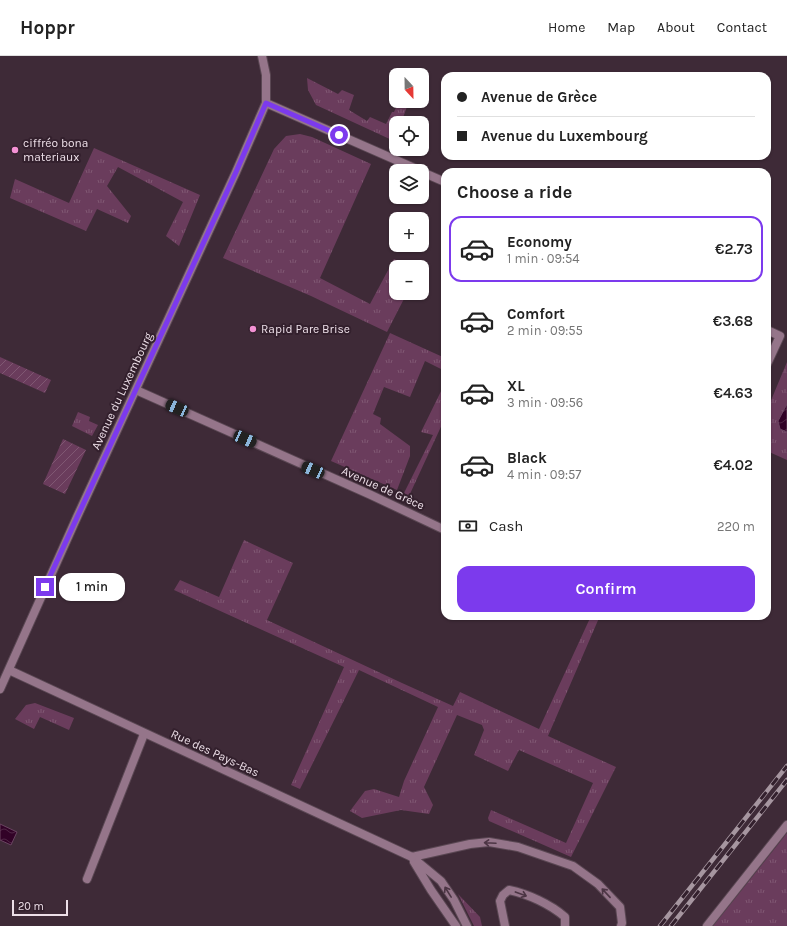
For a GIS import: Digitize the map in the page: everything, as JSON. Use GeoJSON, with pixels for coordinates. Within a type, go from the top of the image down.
{"type":"FeatureCollection","features":[{"type":"Feature","properties":{"kind":"street"},"geometry":{"type":"LineString","coordinates":[[262,56],[266,75],[266,103],[405,164]]}},
{"type":"Feature","properties":{"kind":"street","name":"Avenue du Luxembourg"},"geometry":{"type":"LineString","coordinates":[[0,689],[74,524],[236,172],[266,103]]}},
{"type":"Feature","properties":{"kind":"street"},"geometry":{"type":"LineString","coordinates":[[429,175],[441,180]]}},
{"type":"Feature","properties":{"kind":"street"},"geometry":{"type":"LineString","coordinates":[[771,332],[780,336],[771,355]]}},
{"type":"Feature","properties":{"kind":"street","name":"Avenue de Grèce"},"geometry":{"type":"LineString","coordinates":[[136,390],[371,495],[441,528]]}},
{"type":"Feature","properties":{"kind":"street","name":"Rue des Pays-Bas"},"geometry":{"type":"LineString","coordinates":[[9,670],[412,858],[441,881],[454,900],[467,926]]}},
{"type":"Feature","properties":{"kind":"street"},"geometry":{"type":"LineString","coordinates":[[87,878],[144,734]]}},
{"type":"Feature","properties":{"kind":"street"},"geometry":{"type":"LineString","coordinates":[[708,926],[787,824]]}},
{"type":"Feature","properties":{"kind":"street"},"geometry":{"type":"LineString","coordinates":[[456,926],[431,890],[412,858],[470,844],[489,842],[518,847],[573,866],[598,884],[620,907],[621,926]]}},
{"type":"Feature","properties":{"kind":"street"},"geometry":{"type":"LineString","coordinates":[[505,926],[500,901],[503,895],[509,890],[519,892],[555,908],[565,917],[565,926]]}},
{"type":"Feature","properties":{"kind":"green space"},"geometry":{"type":"Polygon","coordinates":[[[307,78],[338,94],[342,90],[354,95],[349,110],[367,121],[370,117],[386,124],[389,118],[389,139],[316,105],[308,90],[307,78]]]}},
{"type":"Feature","properties":{"kind":"green space"},"geometry":{"type":"Polygon","coordinates":[[[396,108],[407,108],[404,116],[390,116],[396,108]]]}},
{"type":"Feature","properties":{"kind":"green space"},"geometry":{"type":"Polygon","coordinates":[[[300,134],[312,137],[371,164],[320,278],[370,304],[389,268],[389,300],[403,300],[387,332],[311,296],[223,258],[274,149],[286,136],[300,134]]]}},
{"type":"Feature","properties":{"kind":"green space"},"geometry":{"type":"Polygon","coordinates":[[[94,148],[200,195],[179,246],[166,236],[183,202],[118,167],[107,186],[131,216],[128,223],[97,209],[86,231],[10,198],[15,179],[69,203],[94,148]]]}},
{"type":"Feature","properties":{"kind":"green space"},"geometry":{"type":"Polygon","coordinates":[[[390,333],[441,356],[441,369],[425,361],[410,397],[384,387],[373,414],[381,418],[380,424],[410,446],[410,456],[397,490],[331,461],[390,333]]]}},
{"type":"Feature","properties":{"kind":"green space"},"geometry":{"type":"Polygon","coordinates":[[[0,357],[51,380],[45,393],[0,373],[0,357]]]}},
{"type":"Feature","properties":{"kind":"green space"},"geometry":{"type":"Polygon","coordinates":[[[787,362],[787,460],[771,453],[771,400],[787,362]]]}},
{"type":"Feature","properties":{"kind":"green space"},"geometry":{"type":"Polygon","coordinates":[[[441,391],[441,427],[409,496],[404,493],[433,435],[421,432],[441,391]]]}},
{"type":"Feature","properties":{"kind":"green space"},"geometry":{"type":"Polygon","coordinates":[[[78,412],[90,417],[89,421],[98,425],[92,436],[72,426],[78,412]]]}},
{"type":"Feature","properties":{"kind":"green space"},"geometry":{"type":"Polygon","coordinates":[[[63,439],[86,450],[65,494],[43,484],[63,439]]]}},
{"type":"Feature","properties":{"kind":"green space"},"geometry":{"type":"Polygon","coordinates":[[[244,540],[293,563],[267,620],[453,706],[460,692],[539,729],[589,620],[598,620],[548,736],[616,767],[571,857],[489,821],[488,818],[491,810],[566,843],[593,783],[519,750],[508,771],[474,755],[484,730],[482,725],[457,715],[424,787],[433,805],[429,814],[401,810],[362,818],[350,811],[365,791],[374,789],[399,797],[404,781],[438,707],[359,670],[300,789],[291,785],[344,667],[174,590],[180,580],[219,597],[244,540]]]}},
{"type":"Feature","properties":{"kind":"green space"},"geometry":{"type":"Polygon","coordinates":[[[35,703],[74,718],[69,730],[40,717],[34,729],[15,719],[26,705],[35,703]]]}},
{"type":"Feature","properties":{"kind":"green space"},"geometry":{"type":"Polygon","coordinates":[[[787,833],[787,926],[713,926],[787,833]]]}},
{"type":"Feature","properties":{"kind":"green space"},"geometry":{"type":"Polygon","coordinates":[[[458,894],[480,917],[482,926],[474,926],[458,894]]]}},
{"type":"Feature","properties":{"kind":"water"},"geometry":{"type":"Polygon","coordinates":[[[787,404],[787,432],[780,429],[778,421],[787,404]]]}},
{"type":"Feature","properties":{"kind":"water"},"geometry":{"type":"Polygon","coordinates":[[[0,824],[17,832],[11,845],[0,840],[0,824]]]}},
{"type":"Feature","properties":{"kind":"railway"},"geometry":{"type":"LineString","coordinates":[[660,926],[787,766]]}},
{"type":"Feature","properties":{"kind":"railway"},"geometry":{"type":"LineString","coordinates":[[671,926],[787,780]]}},
{"type":"Feature","properties":{"kind":"place","name":"ciffréo bona materiaux"},"geometry":{"type":"Point","coordinates":[15,150]}},
{"type":"Feature","properties":{"kind":"place","name":"Rapid Pare Brise"},"geometry":{"type":"Point","coordinates":[253,329]}},
{"type":"Feature","properties":{"kind":"route"},"geometry":{"type":"LineString","coordinates":[[45,587],[236,172],[266,103],[339,135]]}}]}
